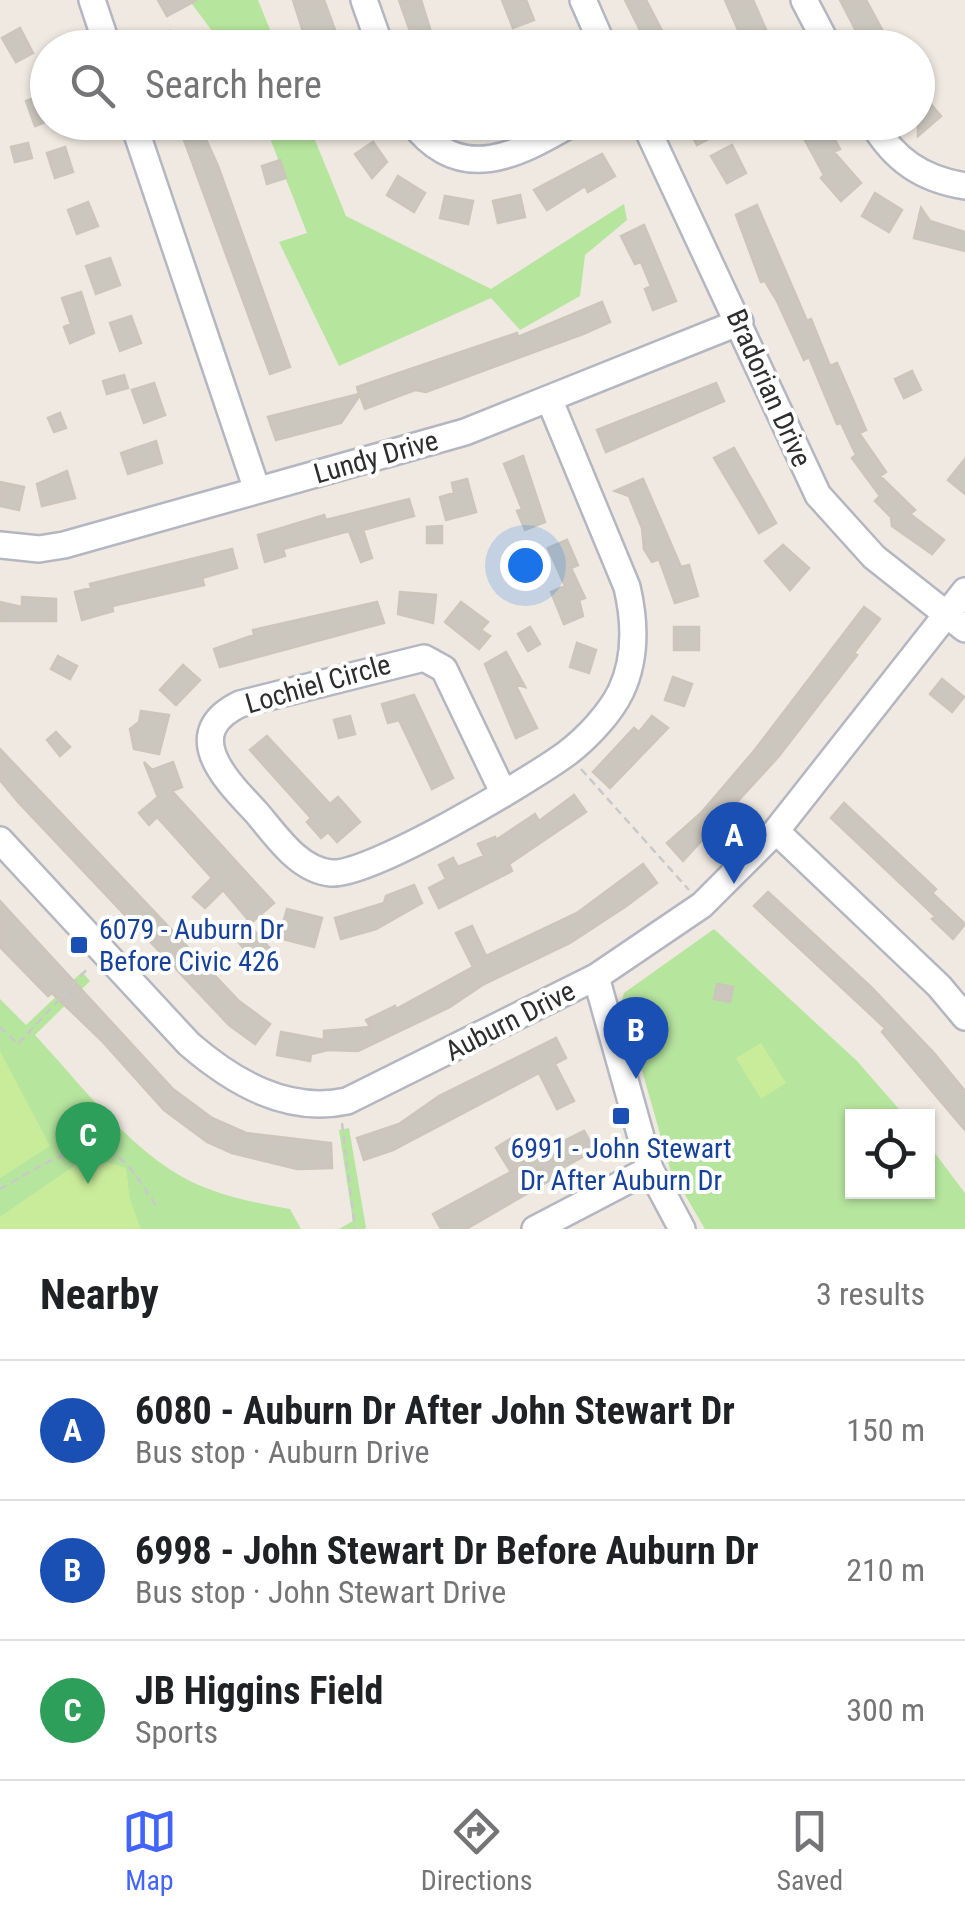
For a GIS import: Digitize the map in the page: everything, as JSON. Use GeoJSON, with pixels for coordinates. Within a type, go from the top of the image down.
{"type":"FeatureCollection","features":[{"type":"Feature","properties":{"kind":"street"},"geometry":{"type":"LineString","coordinates":[[92,0],[102,30]]}},
{"type":"Feature","properties":{"kind":"street"},"geometry":{"type":"LineString","coordinates":[[364,0],[375,30]]}},
{"type":"Feature","properties":{"kind":"street"},"geometry":{"type":"LineString","coordinates":[[582,0],[596,30]]}},
{"type":"Feature","properties":{"kind":"street"},"geometry":{"type":"LineString","coordinates":[[804,0],[819,30]]}},
{"type":"Feature","properties":{"kind":"street"},"geometry":{"type":"LineString","coordinates":[[139,140],[257,490]]}},
{"type":"Feature","properties":{"kind":"street"},"geometry":{"type":"LineString","coordinates":[[432,140],[439,146],[492,160],[516,156],[543,140]]}},
{"type":"Feature","properties":{"kind":"street","name":"Bradorian Drive"},"geometry":{"type":"LineString","coordinates":[[653,140],[818,495],[874,557],[956,621]]}},
{"type":"Feature","properties":{"kind":"street"},"geometry":{"type":"LineString","coordinates":[[885,140],[896,156],[915,170],[965,186]]}},
{"type":"Feature","properties":{"kind":"street","name":"Lundy Drive"},"geometry":{"type":"LineString","coordinates":[[0,544],[39,549],[64,545],[465,432],[740,322]]}},
{"type":"Feature","properties":{"kind":"street","name":"Lochiel Circle"},"geometry":{"type":"LineString","coordinates":[[503,792],[444,669],[424,658],[240,704],[223,716],[211,741],[219,772],[304,864],[327,872],[358,868],[503,792],[567,754],[607,712],[621,690],[633,622],[627,587],[550,401]]}},
{"type":"Feature","properties":{"kind":"street","name":"Auburn Drive"},"geometry":{"type":"LineString","coordinates":[[0,840],[189,1044],[230,1076],[292,1101],[339,1102],[372,1092],[596,977],[702,905],[776,831],[956,621],[965,592]]}},
{"type":"Feature","properties":{"kind":"street"},"geometry":{"type":"LineString","coordinates":[[776,831],[939,986],[965,1016]]}},
{"type":"Feature","properties":{"kind":"street"},"geometry":{"type":"LineString","coordinates":[[596,977],[650,1169],[682,1229]]}},
{"type":"Feature","properties":{"kind":"street"},"geometry":{"type":"LineString","coordinates":[[535,1229],[650,1169]]}},
{"type":"Feature","properties":{"kind":"path"},"geometry":{"type":"LineString","coordinates":[[567,754],[702,905]]}},
{"type":"Feature","properties":{"kind":"path"},"geometry":{"type":"LineString","coordinates":[[0,1028],[18,1044],[104,952]]}},
{"type":"Feature","properties":{"kind":"path"},"geometry":{"type":"LineString","coordinates":[[339,1102],[355,1229]]}},
{"type":"Feature","properties":{"kind":"path"},"geometry":{"type":"LineString","coordinates":[[0,1189],[67,1152],[106,1151],[128,1166],[158,1207]]}},
{"type":"Feature","properties":{"kind":"green space"},"geometry":{"type":"Polygon","coordinates":[[[189,0],[258,0],[270,30],[211,30],[189,0]]]}},
{"type":"Feature","properties":{"kind":"green space"},"geometry":{"type":"Polygon","coordinates":[[[271,140],[315,140],[346,216],[491,289],[624,204],[627,220],[585,255],[580,296],[520,330],[491,298],[339,366],[279,242],[307,233],[271,140]]]}},
{"type":"Feature","properties":{"kind":"green space"},"geometry":{"type":"Polygon","coordinates":[[[714,929],[857,1061],[899,1109],[845,1109],[845,1199],[935,1199],[935,1153],[965,1193],[965,1229],[705,1229],[670,1169],[622,1000],[624,993],[714,929]]]}},
{"type":"Feature","properties":{"kind":"green space"},"geometry":{"type":"Polygon","coordinates":[[[82,972],[90,981],[35,1035],[102,1110],[159,1161],[205,1188],[290,1209],[301,1229],[0,1229],[0,999],[26,1025],[82,972]]]}},
{"type":"Feature","properties":{"kind":"green space"},"geometry":{"type":"Polygon","coordinates":[[[761,1043],[786,1083],[761,1099],[736,1058],[761,1043]]]}},
{"type":"Feature","properties":{"kind":"green space"},"geometry":{"type":"Polygon","coordinates":[[[0,1051],[50,1146],[0,1178],[0,1051]]]}},
{"type":"Feature","properties":{"kind":"green space"},"geometry":{"type":"Polygon","coordinates":[[[349,1128],[364,1229],[339,1229],[353,1221],[339,1130],[349,1128]]]}},
{"type":"Feature","properties":{"kind":"green space"},"geometry":{"type":"Polygon","coordinates":[[[94,1158],[126,1168],[130,1200],[141,1229],[0,1229],[0,1217],[81,1161],[94,1158]]]}},
{"type":"Feature","properties":{"kind":"building"},"geometry":{"type":"Polygon","coordinates":[[[158,0],[197,0],[167,16],[158,0]]]}},
{"type":"Feature","properties":{"kind":"building"},"geometry":{"type":"Polygon","coordinates":[[[293,0],[324,0],[335,30],[303,30],[293,0]]]}},
{"type":"Feature","properties":{"kind":"building"},"geometry":{"type":"Polygon","coordinates":[[[399,0],[421,0],[430,30],[410,30],[399,0]]]}},
{"type":"Feature","properties":{"kind":"building"},"geometry":{"type":"Polygon","coordinates":[[[502,0],[526,0],[534,20],[513,28],[502,0]]]}},
{"type":"Feature","properties":{"kind":"building"},"geometry":{"type":"Polygon","coordinates":[[[625,0],[646,0],[662,30],[640,30],[625,0]]]}},
{"type":"Feature","properties":{"kind":"building"},"geometry":{"type":"Polygon","coordinates":[[[725,0],[753,0],[766,30],[738,30],[725,0]]]}},
{"type":"Feature","properties":{"kind":"building"},"geometry":{"type":"Polygon","coordinates":[[[840,0],[866,0],[882,30],[856,30],[840,0]]]}},
{"type":"Feature","properties":{"kind":"building"},"geometry":{"type":"Polygon","coordinates":[[[20,28],[30,55],[16,62],[2,38],[20,28]]]}},
{"type":"Feature","properties":{"kind":"building"},"geometry":{"type":"Polygon","coordinates":[[[184,140],[206,140],[218,166],[290,367],[270,374],[184,140]]]}},
{"type":"Feature","properties":{"kind":"building"},"geometry":{"type":"Polygon","coordinates":[[[805,140],[835,140],[840,149],[834,152],[861,183],[841,201],[821,178],[824,175],[805,140]]]}},
{"type":"Feature","properties":{"kind":"building"},"geometry":{"type":"Polygon","coordinates":[[[373,142],[387,162],[372,178],[355,154],[373,142]]]}},
{"type":"Feature","properties":{"kind":"building"},"geometry":{"type":"Polygon","coordinates":[[[28,143],[32,158],[15,162],[11,147],[28,143]]]}},
{"type":"Feature","properties":{"kind":"building"},"geometry":{"type":"Polygon","coordinates":[[[732,145],[746,173],[727,183],[711,156],[732,145]]]}},
{"type":"Feature","properties":{"kind":"building"},"geometry":{"type":"Polygon","coordinates":[[[65,147],[73,172],[55,178],[47,153],[65,147]]]}},
{"type":"Feature","properties":{"kind":"building"},"geometry":{"type":"Polygon","coordinates":[[[602,154],[615,176],[588,192],[585,186],[547,210],[534,190],[602,154]]]}},
{"type":"Feature","properties":{"kind":"building"},"geometry":{"type":"Polygon","coordinates":[[[280,160],[286,178],[267,184],[262,166],[280,160]]]}},
{"type":"Feature","properties":{"kind":"building"},"geometry":{"type":"Polygon","coordinates":[[[398,176],[425,193],[414,212],[387,195],[398,176]]]}},
{"type":"Feature","properties":{"kind":"building"},"geometry":{"type":"Polygon","coordinates":[[[875,193],[902,210],[889,232],[862,216],[875,193]]]}},
{"type":"Feature","properties":{"kind":"building"},"geometry":{"type":"Polygon","coordinates":[[[520,195],[525,217],[498,223],[493,201],[520,195]]]}},
{"type":"Feature","properties":{"kind":"building"},"geometry":{"type":"Polygon","coordinates":[[[445,196],[473,201],[468,224],[440,218],[445,196]]]}},
{"type":"Feature","properties":{"kind":"building"},"geometry":{"type":"Polygon","coordinates":[[[88,202],[98,226],[77,234],[68,210],[88,202]]]}},
{"type":"Feature","properties":{"kind":"building"},"geometry":{"type":"Polygon","coordinates":[[[757,205],[807,321],[811,319],[830,366],[837,363],[866,430],[859,433],[886,472],[880,476],[915,510],[910,514],[944,540],[932,554],[892,526],[891,517],[875,501],[880,496],[852,458],[856,455],[841,423],[837,424],[809,357],[804,360],[777,301],[765,281],[761,282],[736,215],[757,205]]]}},
{"type":"Feature","properties":{"kind":"building"},"geometry":{"type":"Polygon","coordinates":[[[921,208],[930,221],[965,232],[965,251],[914,238],[921,208]]]}},
{"type":"Feature","properties":{"kind":"building"},"geometry":{"type":"Polygon","coordinates":[[[644,225],[676,301],[653,310],[645,289],[651,286],[641,262],[635,264],[621,236],[644,225]]]}},
{"type":"Feature","properties":{"kind":"building"},"geometry":{"type":"Polygon","coordinates":[[[110,258],[120,285],[96,294],[86,266],[110,258]]]}},
{"type":"Feature","properties":{"kind":"building"},"geometry":{"type":"Polygon","coordinates":[[[81,292],[94,333],[70,343],[64,327],[71,324],[62,298],[81,292]]]}},
{"type":"Feature","properties":{"kind":"building"},"geometry":{"type":"Polygon","coordinates":[[[602,302],[610,322],[583,334],[426,392],[415,390],[365,409],[360,395],[341,423],[276,440],[268,417],[359,394],[357,387],[517,333],[518,337],[602,302]]]}},
{"type":"Feature","properties":{"kind":"building"},"geometry":{"type":"Polygon","coordinates":[[[131,316],[141,343],[120,351],[110,323],[131,316]]]}},
{"type":"Feature","properties":{"kind":"building"},"geometry":{"type":"Polygon","coordinates":[[[912,371],[921,390],[904,398],[895,379],[912,371]]]}},
{"type":"Feature","properties":{"kind":"building"},"geometry":{"type":"Polygon","coordinates":[[[124,375],[128,388],[107,394],[103,381],[124,375]]]}},
{"type":"Feature","properties":{"kind":"building"},"geometry":{"type":"Polygon","coordinates":[[[154,383],[165,415],[144,423],[132,390],[154,383]]]}},
{"type":"Feature","properties":{"kind":"building"},"geometry":{"type":"Polygon","coordinates":[[[716,383],[724,401],[606,452],[597,430],[716,383]]]}},
{"type":"Feature","properties":{"kind":"building"},"geometry":{"type":"Polygon","coordinates":[[[60,413],[66,428],[54,432],[48,418],[60,413]]]}},
{"type":"Feature","properties":{"kind":"building"},"geometry":{"type":"Polygon","coordinates":[[[156,441],[162,463],[128,474],[121,453],[156,441]]]}},
{"type":"Feature","properties":{"kind":"building"},"geometry":{"type":"Polygon","coordinates":[[[734,448],[776,523],[759,533],[714,458],[734,448]]]}},
{"type":"Feature","properties":{"kind":"building"},"geometry":{"type":"Polygon","coordinates":[[[523,456],[545,522],[525,530],[517,511],[522,509],[504,464],[523,456]]]}},
{"type":"Feature","properties":{"kind":"building"},"geometry":{"type":"Polygon","coordinates":[[[965,459],[965,494],[948,480],[965,459]]]}},
{"type":"Feature","properties":{"kind":"building"},"geometry":{"type":"Polygon","coordinates":[[[67,471],[75,498],[42,506],[37,484],[67,471]]]}},
{"type":"Feature","properties":{"kind":"building"},"geometry":{"type":"Polygon","coordinates":[[[467,479],[476,512],[446,520],[440,497],[454,493],[452,483],[467,479]]]}},
{"type":"Feature","properties":{"kind":"building"},"geometry":{"type":"Polygon","coordinates":[[[643,479],[681,567],[689,565],[698,596],[675,603],[659,559],[652,562],[644,549],[642,528],[629,496],[615,491],[643,479]]]}},
{"type":"Feature","properties":{"kind":"building"},"geometry":{"type":"Polygon","coordinates":[[[0,482],[24,487],[19,510],[0,506],[0,482]]]}},
{"type":"Feature","properties":{"kind":"building"},"geometry":{"type":"Polygon","coordinates":[[[409,499],[414,516],[363,530],[372,558],[361,562],[349,531],[283,549],[285,556],[265,562],[258,535],[324,515],[326,520],[409,499]]]}},
{"type":"Feature","properties":{"kind":"building"},"geometry":{"type":"Polygon","coordinates":[[[442,526],[442,543],[427,543],[427,527],[442,526]]]}},
{"type":"Feature","properties":{"kind":"building"},"geometry":{"type":"Polygon","coordinates":[[[567,540],[578,565],[571,568],[585,598],[579,600],[583,616],[564,624],[551,592],[565,586],[548,548],[567,540]]]}},
{"type":"Feature","properties":{"kind":"building"},"geometry":{"type":"Polygon","coordinates":[[[783,545],[809,568],[790,590],[765,561],[783,545]]]}},
{"type":"Feature","properties":{"kind":"building"},"geometry":{"type":"Polygon","coordinates":[[[232,549],[237,568],[202,578],[204,585],[112,606],[113,611],[82,620],[75,592],[91,588],[90,584],[232,549]]]}},
{"type":"Feature","properties":{"kind":"building"},"geometry":{"type":"Polygon","coordinates":[[[400,592],[436,595],[433,623],[398,614],[400,592]]]}},
{"type":"Feature","properties":{"kind":"building"},"geometry":{"type":"Polygon","coordinates":[[[22,597],[56,599],[56,621],[0,621],[0,602],[22,607],[22,597]]]}},
{"type":"Feature","properties":{"kind":"building"},"geometry":{"type":"Polygon","coordinates":[[[377,602],[384,623],[220,667],[214,649],[254,635],[253,630],[377,602]]]}},
{"type":"Feature","properties":{"kind":"building"},"geometry":{"type":"Polygon","coordinates":[[[461,602],[488,622],[481,630],[490,636],[479,649],[445,622],[461,602]]]}},
{"type":"Feature","properties":{"kind":"building"},"geometry":{"type":"Polygon","coordinates":[[[864,607],[880,619],[854,653],[857,655],[779,756],[683,861],[667,843],[701,813],[754,751],[864,607]]]}},
{"type":"Feature","properties":{"kind":"building"},"geometry":{"type":"Polygon","coordinates":[[[530,627],[540,644],[528,651],[518,634],[530,627]]]}},
{"type":"Feature","properties":{"kind":"building"},"geometry":{"type":"Polygon","coordinates":[[[674,627],[699,627],[699,650],[674,650],[674,627]]]}},
{"type":"Feature","properties":{"kind":"building"},"geometry":{"type":"Polygon","coordinates":[[[577,643],[596,650],[589,673],[570,667],[577,643]]]}},
{"type":"Feature","properties":{"kind":"building"},"geometry":{"type":"Polygon","coordinates":[[[506,652],[525,687],[515,684],[537,728],[516,738],[485,664],[506,652]]]}},
{"type":"Feature","properties":{"kind":"building"},"geometry":{"type":"Polygon","coordinates":[[[58,656],[77,666],[70,679],[51,669],[58,656]]]}},
{"type":"Feature","properties":{"kind":"building"},"geometry":{"type":"Polygon","coordinates":[[[183,665],[200,680],[176,705],[160,690],[183,665]]]}},
{"type":"Feature","properties":{"kind":"building"},"geometry":{"type":"Polygon","coordinates":[[[673,677],[692,684],[684,706],[665,700],[673,677]]]}},
{"type":"Feature","properties":{"kind":"building"},"geometry":{"type":"Polygon","coordinates":[[[942,679],[964,697],[952,712],[930,694],[942,679]]]}},
{"type":"Feature","properties":{"kind":"building"},"geometry":{"type":"Polygon","coordinates":[[[414,695],[453,778],[432,789],[399,720],[388,723],[382,704],[414,695]]]}},
{"type":"Feature","properties":{"kind":"building"},"geometry":{"type":"Polygon","coordinates":[[[141,711],[169,715],[159,754],[134,749],[130,729],[139,722],[141,711]]]}},
{"type":"Feature","properties":{"kind":"building"},"geometry":{"type":"Polygon","coordinates":[[[350,716],[355,734],[339,738],[334,720],[350,716]]]}},
{"type":"Feature","properties":{"kind":"building"},"geometry":{"type":"Polygon","coordinates":[[[652,716],[668,728],[610,788],[593,772],[634,728],[639,732],[652,716]]]}},
{"type":"Feature","properties":{"kind":"building"},"geometry":{"type":"Polygon","coordinates":[[[56,732],[70,747],[60,756],[47,740],[56,732]]]}},
{"type":"Feature","properties":{"kind":"building"},"geometry":{"type":"Polygon","coordinates":[[[267,736],[330,804],[338,797],[360,822],[337,842],[328,832],[321,838],[307,822],[311,818],[250,750],[267,736]]]}},
{"type":"Feature","properties":{"kind":"building"},"geometry":{"type":"Polygon","coordinates":[[[0,749],[239,1001],[270,1024],[255,1044],[229,1025],[18,802],[0,780],[0,749]]]}},
{"type":"Feature","properties":{"kind":"building"},"geometry":{"type":"Polygon","coordinates":[[[144,762],[152,770],[173,762],[182,787],[172,791],[274,903],[251,923],[223,890],[205,908],[193,897],[212,878],[157,817],[149,825],[139,813],[158,797],[144,762]]]}},
{"type":"Feature","properties":{"kind":"building"},"geometry":{"type":"Polygon","coordinates":[[[574,795],[586,812],[509,864],[512,871],[439,908],[429,888],[446,879],[439,865],[453,858],[458,867],[484,856],[478,844],[495,837],[496,840],[535,814],[539,821],[574,795]]]}},
{"type":"Feature","properties":{"kind":"building"},"geometry":{"type":"Polygon","coordinates":[[[844,803],[936,889],[932,893],[965,924],[953,939],[932,919],[935,916],[831,818],[844,803]]]}},
{"type":"Feature","properties":{"kind":"building"},"geometry":{"type":"Polygon","coordinates":[[[643,864],[657,883],[625,907],[570,943],[484,984],[450,1007],[358,1051],[328,1050],[311,1054],[310,1061],[277,1055],[281,1032],[324,1040],[324,1031],[370,1027],[366,1020],[395,1006],[396,1009],[473,967],[456,933],[472,926],[486,956],[577,913],[643,864]]]}},
{"type":"Feature","properties":{"kind":"building"},"geometry":{"type":"Polygon","coordinates":[[[414,885],[422,903],[376,929],[341,939],[335,918],[384,903],[386,896],[414,885]]]}},
{"type":"Feature","properties":{"kind":"building"},"geometry":{"type":"Polygon","coordinates":[[[768,892],[871,987],[934,1053],[965,1091],[965,1130],[882,1032],[885,1028],[754,906],[768,892]]]}},
{"type":"Feature","properties":{"kind":"building"},"geometry":{"type":"Polygon","coordinates":[[[0,901],[173,1089],[212,1118],[246,1133],[331,1143],[332,1168],[297,1169],[232,1153],[207,1142],[164,1110],[101,1040],[52,993],[48,996],[0,947],[0,901]]]}},
{"type":"Feature","properties":{"kind":"building"},"geometry":{"type":"Polygon","coordinates":[[[287,909],[322,918],[314,947],[279,938],[287,909]]]}},
{"type":"Feature","properties":{"kind":"building"},"geometry":{"type":"Polygon","coordinates":[[[246,921],[280,960],[278,970],[269,968],[265,972],[231,934],[246,921]]]}},
{"type":"Feature","properties":{"kind":"building"},"geometry":{"type":"Polygon","coordinates":[[[717,984],[733,987],[730,1002],[714,999],[717,984]]]}},
{"type":"Feature","properties":{"kind":"building"},"geometry":{"type":"Polygon","coordinates":[[[556,1038],[566,1058],[555,1064],[574,1101],[557,1109],[539,1073],[393,1150],[364,1160],[357,1138],[399,1124],[439,1096],[556,1038]]]}},
{"type":"Feature","properties":{"kind":"building"},"geometry":{"type":"Polygon","coordinates":[[[584,1131],[595,1150],[557,1171],[559,1175],[466,1229],[441,1229],[433,1214],[511,1172],[496,1148],[510,1139],[522,1162],[584,1131]]]}},
{"type":"Feature","properties":{"kind":"place","name":"6080 - Auburn Dr After John Stewart Dr"},"geometry":{"type":"Point","coordinates":[734,884]}},
{"type":"Feature","properties":{"kind":"place","name":"6079 - Auburn Dr Before Civic 426"},"geometry":{"type":"Point","coordinates":[79,945]}},
{"type":"Feature","properties":{"kind":"place","name":"6998 - John Stewart Dr Before Auburn Dr"},"geometry":{"type":"Point","coordinates":[636,1079]}},
{"type":"Feature","properties":{"kind":"place","name":"6991 - John Stewart Dr After Auburn Dr"},"geometry":{"type":"Point","coordinates":[621,1116]}},
{"type":"Feature","properties":{"kind":"place","name":"JB Higgins Field"},"geometry":{"type":"Point","coordinates":[88,1184]}}]}
